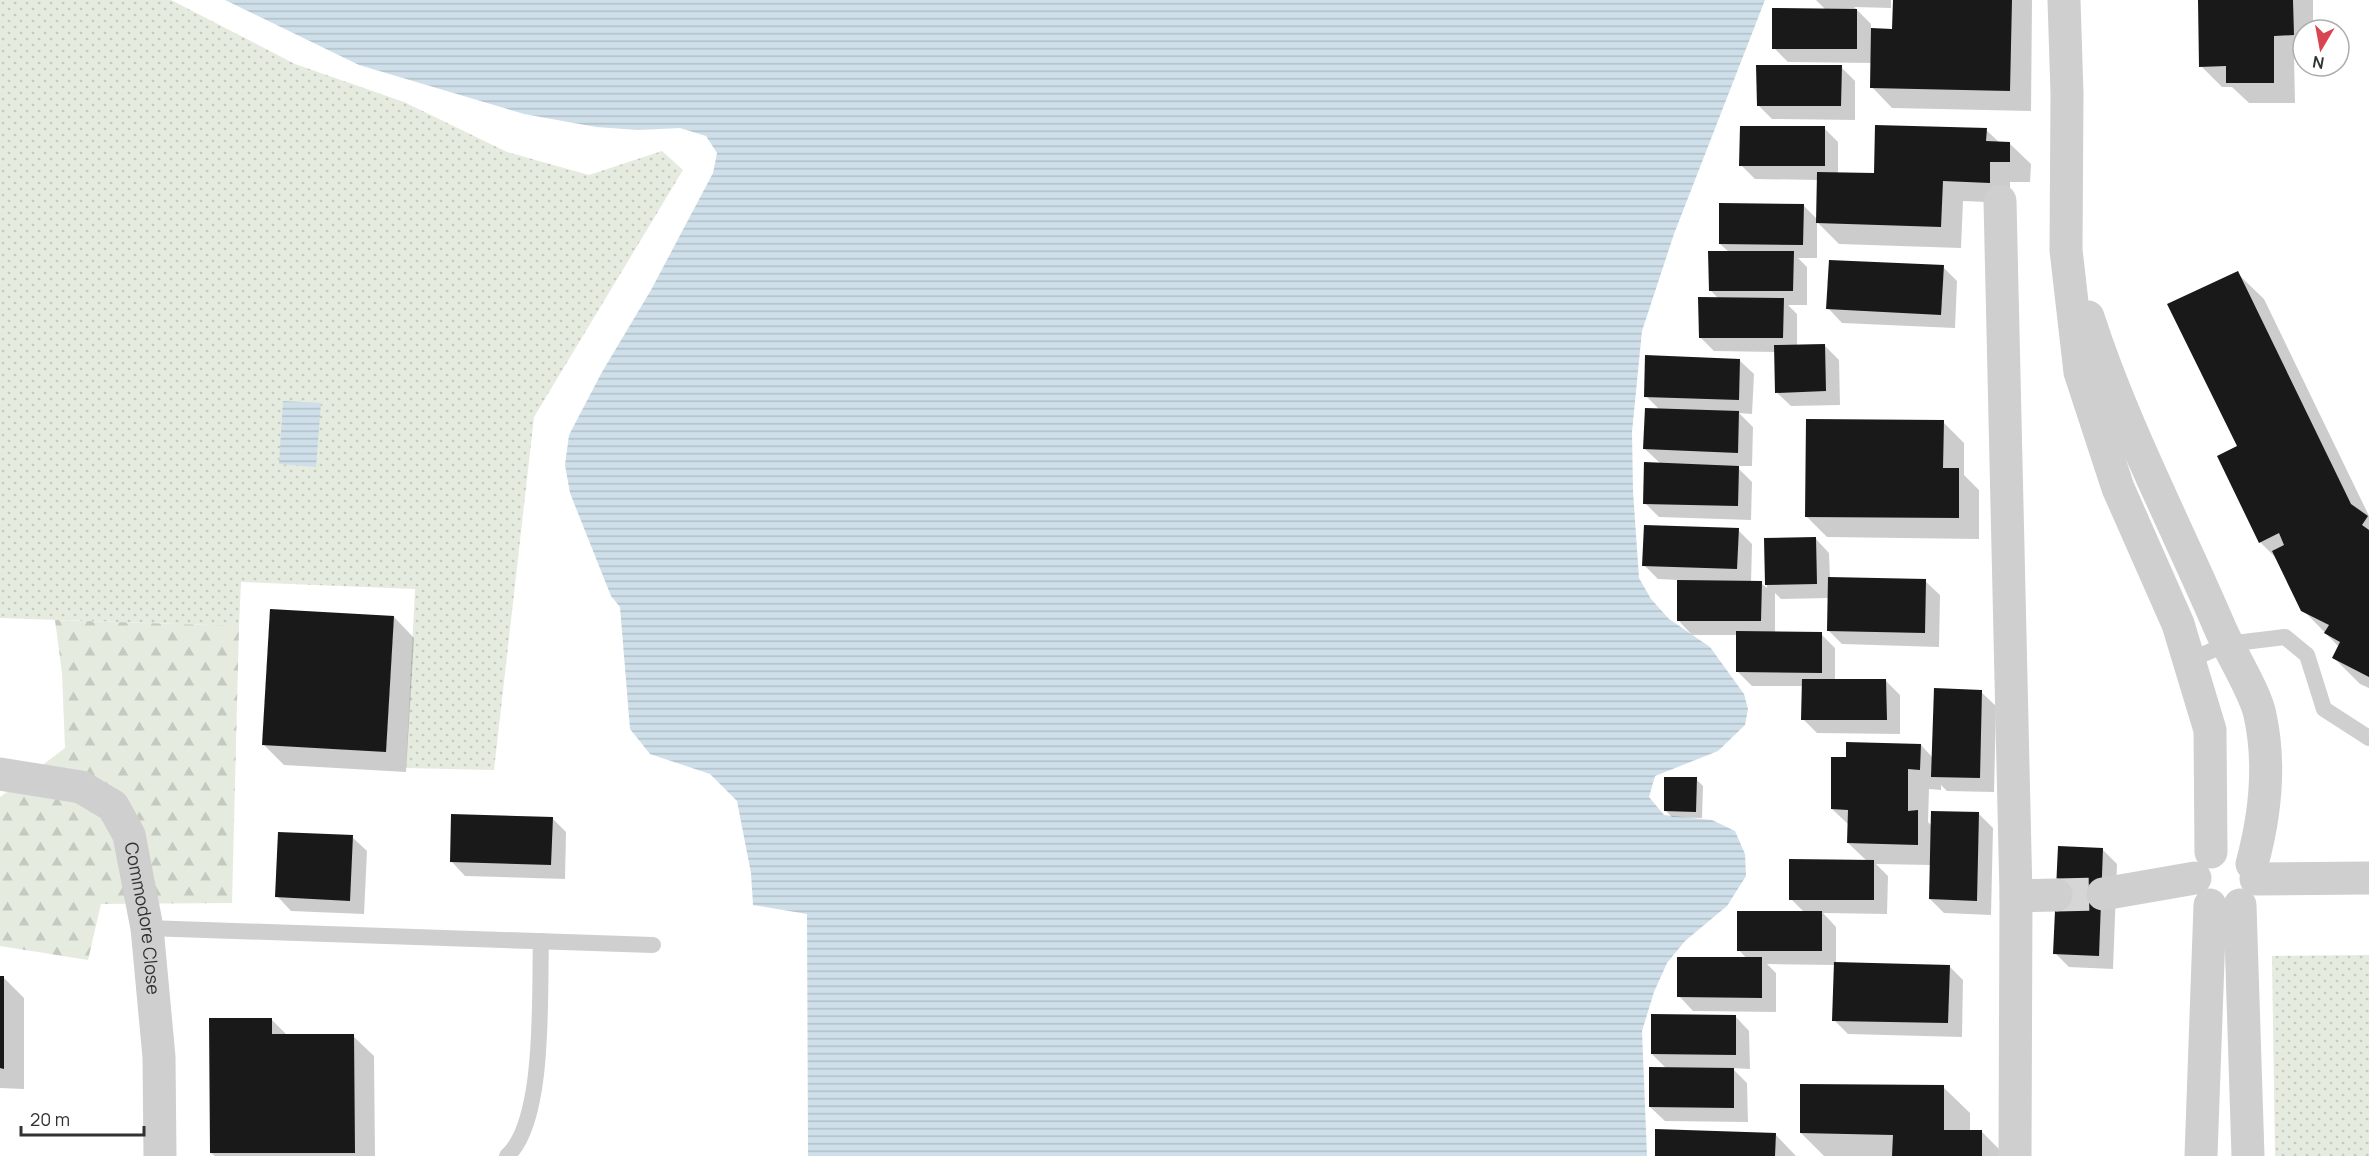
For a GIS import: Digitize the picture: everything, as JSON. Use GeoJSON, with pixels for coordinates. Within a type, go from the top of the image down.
{"type":"FeatureCollection","features":[{"type":"Feature","properties":{"kind":"street"},"geometry":{"type":"LineString","coordinates":[[2064,0],[2067,94],[2066,250],[2080,372],[2118,488],[2178,624],[2210,730],[2228,880],[2248,1156]]}},
{"type":"Feature","properties":{"kind":"street"},"geometry":{"type":"LineString","coordinates":[[2000,201],[2016,896],[2015,1156]]}},
{"type":"Feature","properties":{"kind":"street"},"geometry":{"type":"LineString","coordinates":[[2066,250],[2103,363],[2260,714],[2266,777],[2263,825],[2228,880],[2201,1156]]}},
{"type":"Feature","properties":{"kind":"street","name":"Commodore Close"},"geometry":{"type":"LineString","coordinates":[[0,774],[81,787],[113,806],[129,835],[147,928],[159,1057],[160,1156]]}},
{"type":"Feature","properties":{"kind":"street"},"geometry":{"type":"LineString","coordinates":[[2103,894],[2228,880],[2369,878]]}},
{"type":"Feature","properties":{"kind":"street"},"geometry":{"type":"LineString","coordinates":[[2016,896],[2056,895]]}},
{"type":"Feature","properties":{"kind":"lane"},"geometry":{"type":"LineString","coordinates":[[2190,660],[2227,644],[2285,637],[2307,655],[2324,709],[2369,738]]}},
{"type":"Feature","properties":{"kind":"lane"},"geometry":{"type":"LineString","coordinates":[[147,928],[653,945]]}},
{"type":"Feature","properties":{"kind":"lane"},"geometry":{"type":"LineString","coordinates":[[507,1156],[517,1147],[536,1088],[541,941]]}},
{"type":"Feature","properties":{"kind":"green space"},"geometry":{"type":"Polygon","coordinates":[[[0,0],[171,0],[295,64],[404,102],[507,152],[589,175],[662,151],[683,170],[534,417],[494,770],[406,768],[415,589],[241,582],[239,626],[0,618],[0,0]]]}},
{"type":"Feature","properties":{"kind":"green space"},"geometry":{"type":"Polygon","coordinates":[[[55,620],[239,626],[232,903],[101,904],[88,960],[0,946],[0,797],[65,748],[62,673],[55,620]]]}},
{"type":"Feature","properties":{"kind":"green space"},"geometry":{"type":"Polygon","coordinates":[[[2369,955],[2369,1156],[2275,1156],[2272,956],[2369,955]]]}},
{"type":"Feature","properties":{"kind":"shaded area"},"geometry":{"type":"Polygon","coordinates":[[[225,0],[1765,0],[1674,234],[1642,331],[1632,432],[1633,491],[1639,578],[1651,599],[1669,619],[1710,647],[1744,694],[1748,709],[1745,725],[1718,751],[1655,776],[1649,797],[1664,815],[1712,820],[1735,831],[1745,854],[1746,876],[1727,906],[1685,941],[1667,963],[1654,992],[1642,1031],[1647,1156],[808,1156],[807,914],[753,905],[751,873],[737,801],[710,774],[650,754],[630,729],[620,607],[611,596],[570,493],[565,465],[569,435],[602,372],[651,290],[713,173],[717,153],[706,136],[680,128],[638,130],[596,127],[524,114],[359,65],[225,0]]]}},
{"type":"Feature","properties":{"kind":"shaded area"},"geometry":{"type":"Polygon","coordinates":[[[283,401],[321,403],[316,467],[279,464],[283,401]]]}},
{"type":"Feature","properties":{"kind":"building"},"geometry":{"type":"Polygon","coordinates":[[[1893,0],[2012,0],[2010,91],[1870,88],[1871,28],[1892,29],[1893,0]]]}},
{"type":"Feature","properties":{"kind":"building"},"geometry":{"type":"Polygon","coordinates":[[[2198,0],[2293,0],[2291,35],[2274,36],[2274,83],[2226,83],[2226,66],[2199,67],[2198,0]]]}},
{"type":"Feature","properties":{"kind":"building"},"geometry":{"type":"Polygon","coordinates":[[[1772,8],[1857,9],[1857,49],[1772,49],[1772,8]]]}},
{"type":"Feature","properties":{"kind":"building"},"geometry":{"type":"Polygon","coordinates":[[[1756,65],[1842,65],[1841,106],[1757,106],[1756,65]]]}},
{"type":"Feature","properties":{"kind":"building"},"geometry":{"type":"Polygon","coordinates":[[[1875,125],[1987,128],[1986,141],[2010,142],[2010,162],[1990,162],[1990,183],[1943,181],[1941,227],[1816,223],[1817,172],[1874,173],[1875,125]]]}},
{"type":"Feature","properties":{"kind":"building"},"geometry":{"type":"Polygon","coordinates":[[[1740,126],[1825,126],[1825,166],[1739,166],[1740,126]]]}},
{"type":"Feature","properties":{"kind":"building"},"geometry":{"type":"Polygon","coordinates":[[[1719,203],[1804,204],[1803,245],[1719,244],[1719,203]]]}},
{"type":"Feature","properties":{"kind":"building"},"geometry":{"type":"Polygon","coordinates":[[[1708,251],[1794,251],[1793,291],[1709,291],[1708,251]]]}},
{"type":"Feature","properties":{"kind":"building"},"geometry":{"type":"Polygon","coordinates":[[[1829,260],[1944,265],[1941,315],[1826,309],[1829,260]]]}},
{"type":"Feature","properties":{"kind":"building"},"geometry":{"type":"Polygon","coordinates":[[[2238,271],[2351,504],[2368,516],[2362,525],[2369,530],[2369,677],[2332,658],[2340,642],[2324,633],[2329,625],[2301,611],[2272,551],[2284,545],[2279,533],[2259,543],[2217,456],[2237,446],[2167,304],[2238,271]]]}},
{"type":"Feature","properties":{"kind":"building"},"geometry":{"type":"Polygon","coordinates":[[[1698,297],[1784,298],[1783,338],[1699,338],[1698,297]]]}},
{"type":"Feature","properties":{"kind":"building"},"geometry":{"type":"Polygon","coordinates":[[[1825,344],[1826,391],[1775,393],[1774,345],[1825,344]]]}},
{"type":"Feature","properties":{"kind":"building"},"geometry":{"type":"Polygon","coordinates":[[[1645,355],[1740,359],[1739,400],[1644,397],[1645,355]]]}},
{"type":"Feature","properties":{"kind":"building"},"geometry":{"type":"Polygon","coordinates":[[[1645,408],[1739,411],[1738,453],[1643,449],[1645,408]]]}},
{"type":"Feature","properties":{"kind":"building"},"geometry":{"type":"Polygon","coordinates":[[[1806,419],[1944,420],[1943,468],[1959,468],[1959,518],[1805,517],[1806,419]]]}},
{"type":"Feature","properties":{"kind":"building"},"geometry":{"type":"Polygon","coordinates":[[[1644,462],[1739,466],[1738,506],[1643,504],[1644,462]]]}},
{"type":"Feature","properties":{"kind":"building"},"geometry":{"type":"Polygon","coordinates":[[[1644,525],[1739,528],[1737,569],[1642,566],[1644,525]]]}},
{"type":"Feature","properties":{"kind":"building"},"geometry":{"type":"Polygon","coordinates":[[[1816,537],[1817,584],[1765,585],[1764,538],[1816,537]]]}},
{"type":"Feature","properties":{"kind":"building"},"geometry":{"type":"Polygon","coordinates":[[[1828,577],[1926,579],[1925,633],[1827,631],[1828,577]]]}},
{"type":"Feature","properties":{"kind":"building"},"geometry":{"type":"Polygon","coordinates":[[[1677,580],[1762,581],[1761,621],[1677,621],[1677,580]]]}},
{"type":"Feature","properties":{"kind":"building"},"geometry":{"type":"Polygon","coordinates":[[[270,609],[394,616],[386,752],[262,745],[270,609]]]}},
{"type":"Feature","properties":{"kind":"building"},"geometry":{"type":"Polygon","coordinates":[[[1736,631],[1822,632],[1822,673],[1736,672],[1736,631]]]}},
{"type":"Feature","properties":{"kind":"building"},"geometry":{"type":"Polygon","coordinates":[[[1802,679],[1886,679],[1887,720],[1801,720],[1802,679]]]}},
{"type":"Feature","properties":{"kind":"building"},"geometry":{"type":"Polygon","coordinates":[[[1934,688],[1982,690],[1980,778],[1931,777],[1934,688]]]}},
{"type":"Feature","properties":{"kind":"building"},"geometry":{"type":"Polygon","coordinates":[[[1846,742],[1921,744],[1920,770],[1908,769],[1908,811],[1918,810],[1918,845],[1847,843],[1848,810],[1831,809],[1831,757],[1846,757],[1846,742]]]}},
{"type":"Feature","properties":{"kind":"building"},"geometry":{"type":"Polygon","coordinates":[[[1664,777],[1697,777],[1696,812],[1664,811],[1664,777]]]}},
{"type":"Feature","properties":{"kind":"building"},"geometry":{"type":"Polygon","coordinates":[[[1931,811],[1979,812],[1977,901],[1929,899],[1931,811]]]}},
{"type":"Feature","properties":{"kind":"building"},"geometry":{"type":"Polygon","coordinates":[[[451,814],[553,817],[551,865],[450,862],[451,814]]]}},
{"type":"Feature","properties":{"kind":"building"},"geometry":{"type":"Polygon","coordinates":[[[278,832],[353,835],[350,901],[275,897],[278,832]]]}},
{"type":"Feature","properties":{"kind":"building"},"geometry":{"type":"Polygon","coordinates":[[[2058,846],[2103,848],[2099,956],[2053,954],[2058,846]]]}},
{"type":"Feature","properties":{"kind":"building"},"geometry":{"type":"Polygon","coordinates":[[[1789,859],[1874,860],[1874,900],[1789,900],[1789,859]]]}},
{"type":"Feature","properties":{"kind":"building"},"geometry":{"type":"Polygon","coordinates":[[[1737,911],[1822,911],[1822,951],[1737,951],[1737,911]]]}},
{"type":"Feature","properties":{"kind":"building"},"geometry":{"type":"Polygon","coordinates":[[[1677,957],[1762,957],[1762,998],[1677,997],[1677,957]]]}},
{"type":"Feature","properties":{"kind":"building"},"geometry":{"type":"Polygon","coordinates":[[[1834,962],[1950,965],[1948,1023],[1832,1021],[1834,962]]]}},
{"type":"Feature","properties":{"kind":"building"},"geometry":{"type":"Polygon","coordinates":[[[0,976],[4,976],[4,1069],[0,1068],[0,976]]]}},
{"type":"Feature","properties":{"kind":"building"},"geometry":{"type":"Polygon","coordinates":[[[1651,1014],[1736,1015],[1736,1055],[1651,1054],[1651,1014]]]}},
{"type":"Feature","properties":{"kind":"building"},"geometry":{"type":"Polygon","coordinates":[[[209,1018],[272,1018],[272,1034],[354,1034],[355,1153],[210,1153],[209,1018]]]}},
{"type":"Feature","properties":{"kind":"building"},"geometry":{"type":"Polygon","coordinates":[[[1649,1067],[1734,1068],[1734,1108],[1649,1107],[1649,1067]]]}},
{"type":"Feature","properties":{"kind":"building"},"geometry":{"type":"Polygon","coordinates":[[[1800,1084],[1944,1085],[1944,1130],[1982,1130],[1982,1156],[1892,1156],[1893,1135],[1800,1133],[1800,1084]]]}},
{"type":"Feature","properties":{"kind":"building"},"geometry":{"type":"Polygon","coordinates":[[[1655,1129],[1776,1133],[1775,1156],[1655,1156],[1655,1129]]]}},
{"type":"Feature","properties":{"kind":"tunnel"},"geometry":{"type":"LineString","coordinates":[[2056,895],[2103,894]]}}]}
